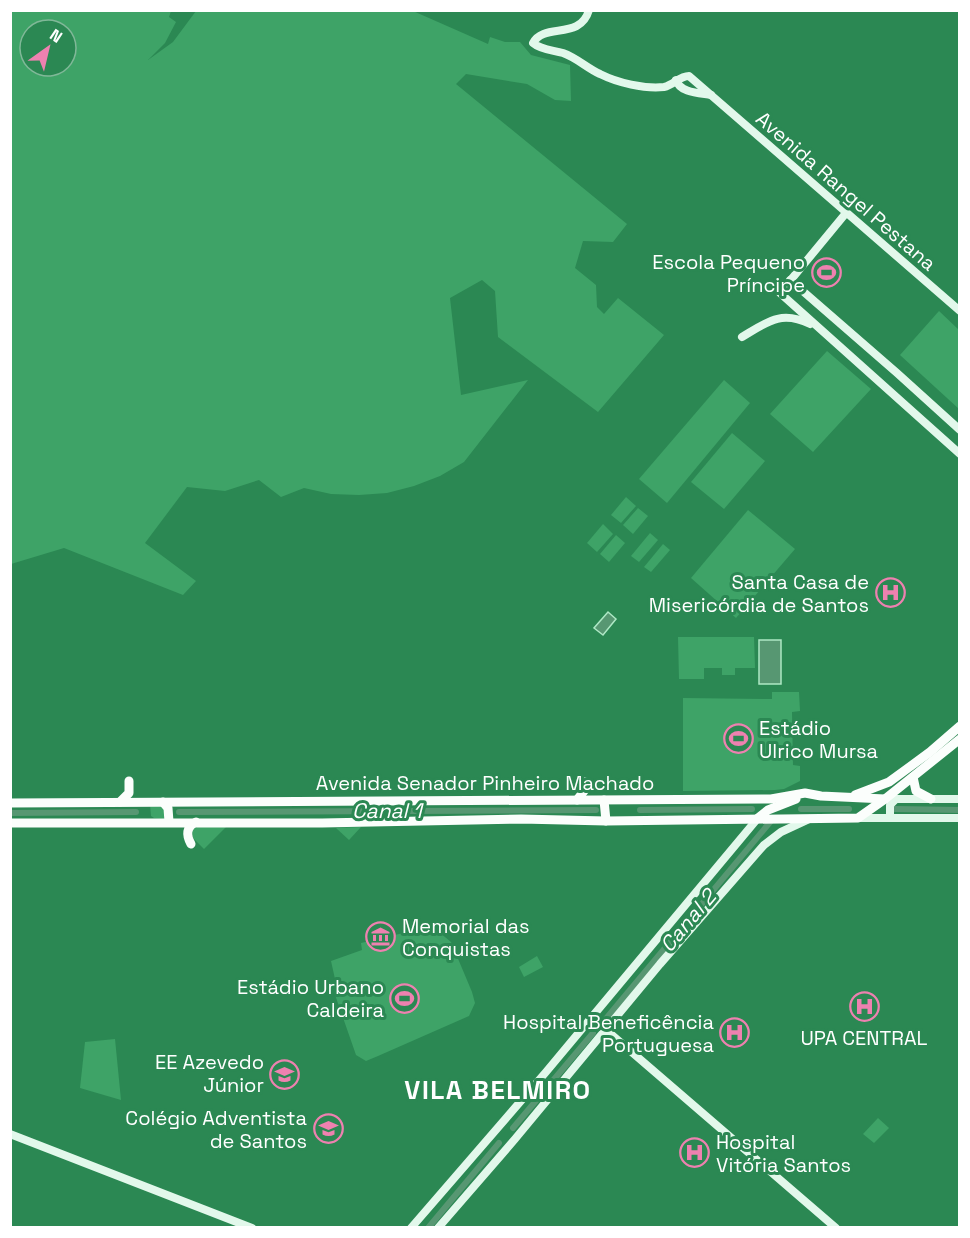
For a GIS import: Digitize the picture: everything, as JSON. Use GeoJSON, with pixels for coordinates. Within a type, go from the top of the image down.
{"type":"FeatureCollection","features":[{"type":"Feature","properties":{"kind":"main road"},"geometry":{"type":"LineString","coordinates":[[851,797],[889,782],[930,752],[960,726]]}},
{"type":"Feature","properties":{"kind":"main road"},"geometry":{"type":"LineString","coordinates":[[853,818],[890,799],[960,739]]}},
{"type":"Feature","properties":{"kind":"main road"},"geometry":{"type":"LineString","coordinates":[[913,777],[915,791],[932,800]]}},
{"type":"Feature","properties":{"kind":"main road"},"geometry":{"type":"LineString","coordinates":[[120,802],[129,793],[129,782]]}},
{"type":"Feature","properties":{"kind":"main road"},"geometry":{"type":"LineString","coordinates":[[577,800],[584,791],[585,782]]}},
{"type":"Feature","properties":{"kind":"main road","name":"Avenida Senador Pinheiro Machado"},"geometry":{"type":"LineString","coordinates":[[10,803],[771,799],[805,793],[821,796],[890,799]]}},
{"type":"Feature","properties":{"kind":"main road"},"geometry":{"type":"LineString","coordinates":[[759,818],[768,810],[802,798],[821,796]]}},
{"type":"Feature","properties":{"kind":"main road"},"geometry":{"type":"LineString","coordinates":[[851,797],[858,802],[860,807],[853,818]]}},
{"type":"Feature","properties":{"kind":"main road"},"geometry":{"type":"LineString","coordinates":[[799,818],[793,813],[793,805],[802,798]]}},
{"type":"Feature","properties":{"kind":"main road"},"geometry":{"type":"LineString","coordinates":[[604,800],[606,821]]}},
{"type":"Feature","properties":{"kind":"main road"},"geometry":{"type":"LineString","coordinates":[[627,800],[630,821]]}},
{"type":"Feature","properties":{"kind":"main road"},"geometry":{"type":"LineString","coordinates":[[145,802],[149,818],[156,822]]}},
{"type":"Feature","properties":{"kind":"main road"},"geometry":{"type":"LineString","coordinates":[[163,802],[168,808],[169,822]]}},
{"type":"Feature","properties":{"kind":"main road","name":"Avenida Senador Pinheiro Machado"},"geometry":{"type":"LineString","coordinates":[[10,822],[322,823],[521,819],[630,821],[853,818]]}},
{"type":"Feature","properties":{"kind":"main road"},"geometry":{"type":"LineString","coordinates":[[191,844],[187,832],[189,827],[196,822]]}},
{"type":"Feature","properties":{"kind":"street"},"geometry":{"type":"LineString","coordinates":[[589,10],[584,22],[578,26],[538,36],[533,43],[572,57],[615,80],[636,85],[663,87],[676,80],[678,86],[683,89],[711,95]]}},
{"type":"Feature","properties":{"kind":"street","name":"Avenida Rangel Pestana"},"geometry":{"type":"LineString","coordinates":[[676,80],[689,76],[960,311]]}},
{"type":"Feature","properties":{"kind":"street"},"geometry":{"type":"LineString","coordinates":[[785,286],[846,213]]}},
{"type":"Feature","properties":{"kind":"street"},"geometry":{"type":"LineString","coordinates":[[785,286],[817,327],[960,454]]}},
{"type":"Feature","properties":{"kind":"street"},"geometry":{"type":"LineString","coordinates":[[785,286],[897,373],[960,430]]}},
{"type":"Feature","properties":{"kind":"street"},"geometry":{"type":"LineString","coordinates":[[742,337],[768,321],[783,317],[796,318],[817,327]]}},
{"type":"Feature","properties":{"kind":"street"},"geometry":{"type":"LineString","coordinates":[[890,799],[890,818]]}},
{"type":"Feature","properties":{"kind":"street","name":"Avenida Senador Pinheiro Machado"},"geometry":{"type":"LineString","coordinates":[[890,799],[960,799]]}},
{"type":"Feature","properties":{"kind":"street"},"geometry":{"type":"LineString","coordinates":[[411,1227],[546,1072],[759,818]]}},
{"type":"Feature","properties":{"kind":"street"},"geometry":{"type":"LineString","coordinates":[[438,1227],[764,845],[781,832],[811,818]]}},
{"type":"Feature","properties":{"kind":"street","name":"Avenida Senador Pinheiro Machado"},"geometry":{"type":"LineString","coordinates":[[853,818],[960,818]]}},
{"type":"Feature","properties":{"kind":"street"},"geometry":{"type":"LineString","coordinates":[[591,1017],[836,1227]]}},
{"type":"Feature","properties":{"kind":"street"},"geometry":{"type":"LineString","coordinates":[[10,1134],[252,1227]]}},
{"type":"Feature","properties":{"kind":"shaded area"},"geometry":{"type":"Polygon","coordinates":[[[11,10],[171,11],[169,17],[176,22],[165,43],[148,60],[173,42],[196,11],[413,11],[488,44],[490,37],[505,42],[520,42],[531,55],[570,65],[571,101],[555,100],[527,84],[466,74],[456,84],[627,224],[613,242],[583,241],[575,268],[596,285],[597,307],[604,314],[618,298],[664,335],[598,412],[498,337],[495,291],[482,280],[450,298],[461,395],[528,380],[464,462],[440,476],[387,493],[331,494],[304,488],[281,497],[259,480],[225,491],[187,487],[145,543],[196,581],[183,595],[64,548],[11,564],[11,10]]]}},
{"type":"Feature","properties":{"kind":"shaded area","name":"Escola Pequeno Príncipe"},"geometry":{"type":"Polygon","coordinates":[[[832,261],[835,283],[820,285],[816,263],[832,261]]]}},
{"type":"Feature","properties":{"kind":"shaded area"},"geometry":{"type":"Polygon","coordinates":[[[939,311],[959,330],[959,409],[900,355],[939,311]]]}},
{"type":"Feature","properties":{"kind":"shaded area"},"geometry":{"type":"Polygon","coordinates":[[[827,351],[871,389],[813,452],[770,414],[827,351]]]}},
{"type":"Feature","properties":{"kind":"shaded area"},"geometry":{"type":"Polygon","coordinates":[[[724,380],[750,403],[667,503],[639,479],[724,380]]]}},
{"type":"Feature","properties":{"kind":"shaded area"},"geometry":{"type":"Polygon","coordinates":[[[732,433],[765,461],[724,509],[691,482],[732,433]]]}},
{"type":"Feature","properties":{"kind":"shaded area"},"geometry":{"type":"Polygon","coordinates":[[[626,497],[636,506],[621,523],[611,515],[626,497]]]}},
{"type":"Feature","properties":{"kind":"shaded area"},"geometry":{"type":"Polygon","coordinates":[[[638,508],[648,516],[633,534],[623,525],[638,508]]]}},
{"type":"Feature","properties":{"kind":"shaded area"},"geometry":{"type":"Polygon","coordinates":[[[748,510],[795,549],[736,618],[691,578],[748,510]]]}},
{"type":"Feature","properties":{"kind":"shaded area"},"geometry":{"type":"Polygon","coordinates":[[[603,524],[613,534],[597,552],[587,543],[603,524]]]}},
{"type":"Feature","properties":{"kind":"shaded area"},"geometry":{"type":"Polygon","coordinates":[[[650,533],[658,540],[639,562],[631,556],[650,533]]]}},
{"type":"Feature","properties":{"kind":"shaded area"},"geometry":{"type":"Polygon","coordinates":[[[616,535],[625,543],[609,562],[600,554],[616,535]]]}},
{"type":"Feature","properties":{"kind":"shaded area"},"geometry":{"type":"Polygon","coordinates":[[[663,544],[670,550],[651,572],[644,567],[663,544]]]}},
{"type":"Feature","properties":{"kind":"shaded area"},"geometry":{"type":"Polygon","coordinates":[[[608,612],[616,619],[603,635],[594,628],[608,612]]]}},
{"type":"Feature","properties":{"kind":"shaded area"},"geometry":{"type":"Polygon","coordinates":[[[678,637],[754,637],[755,668],[735,668],[735,675],[722,675],[722,668],[704,668],[704,679],[679,679],[678,637]]]}},
{"type":"Feature","properties":{"kind":"shaded area"},"geometry":{"type":"Polygon","coordinates":[[[759,640],[781,640],[781,684],[759,684],[759,640]]]}},
{"type":"Feature","properties":{"kind":"shaded area","name":"Estádio Ulrico Mursa"},"geometry":{"type":"Polygon","coordinates":[[[772,692],[799,692],[800,711],[792,712],[793,765],[800,766],[800,781],[784,789],[775,790],[683,791],[683,698],[772,699],[772,692]]]}},
{"type":"Feature","properties":{"kind":"shaded area"},"geometry":{"type":"Polygon","coordinates":[[[150,804],[161,804],[164,808],[165,819],[151,816],[150,804]]]}},
{"type":"Feature","properties":{"kind":"shaded area"},"geometry":{"type":"Polygon","coordinates":[[[199,826],[227,826],[204,849],[193,838],[192,830],[199,826]]]}},
{"type":"Feature","properties":{"kind":"shaded area"},"geometry":{"type":"Polygon","coordinates":[[[361,827],[349,840],[336,828],[361,827]]]}},
{"type":"Feature","properties":{"kind":"shaded area","name":"Estádio Urbano Caldeira"},"geometry":{"type":"Polygon","coordinates":[[[416,930],[417,932],[424,930],[425,933],[439,932],[451,942],[475,1003],[469,1016],[366,1061],[356,1055],[333,989],[337,988],[331,961],[362,950],[361,943],[416,930]]]}},
{"type":"Feature","properties":{"kind":"shaded area"},"geometry":{"type":"Polygon","coordinates":[[[537,956],[543,967],[524,977],[519,967],[537,956]]]}},
{"type":"Feature","properties":{"kind":"shaded area"},"geometry":{"type":"Polygon","coordinates":[[[115,1039],[121,1100],[80,1088],[85,1042],[115,1039]]]}},
{"type":"Feature","properties":{"kind":"shaded area"},"geometry":{"type":"Polygon","coordinates":[[[878,1118],[889,1128],[874,1143],[863,1134],[878,1118]]]}},
{"type":"Feature","properties":{"kind":"waterway","name":"Canal 1"},"geometry":{"type":"LineString","coordinates":[[640,810],[752,809]]}},
{"type":"Feature","properties":{"kind":"waterway","name":"Canal 1"},"geometry":{"type":"LineString","coordinates":[[801,809],[849,809]]}},
{"type":"Feature","properties":{"kind":"waterway","name":"Canal 1"},"geometry":{"type":"LineString","coordinates":[[895,809],[960,810]]}},
{"type":"Feature","properties":{"kind":"waterway","name":"Canal 1"},"geometry":{"type":"LineString","coordinates":[[179,812],[596,810]]}},
{"type":"Feature","properties":{"kind":"waterway","name":"Canal 1"},"geometry":{"type":"LineString","coordinates":[[10,813],[136,812]]}},
{"type":"Feature","properties":{"kind":"waterway","name":"Canal 2"},"geometry":{"type":"LineString","coordinates":[[604,1021],[771,821]]}},
{"type":"Feature","properties":{"kind":"waterway","name":"Canal 2"},"geometry":{"type":"LineString","coordinates":[[513,1128],[593,1033]]}},
{"type":"Feature","properties":{"kind":"waterway","name":"Canal 2"},"geometry":{"type":"LineString","coordinates":[[428,1228],[499,1143]]}},
{"type":"Feature","properties":{"kind":"place","name":"Escola Pequeno Príncipe"},"geometry":{"type":"Point","coordinates":[826,273]}},
{"type":"Feature","properties":{"kind":"place","name":"Santa Casa de Misericórdia de Santos"},"geometry":{"type":"Point","coordinates":[890,593]}},
{"type":"Feature","properties":{"kind":"place","name":"Estádio Ulrico Mursa"},"geometry":{"type":"Point","coordinates":[738,739]}},
{"type":"Feature","properties":{"kind":"place","name":"Memorial das Conquistas"},"geometry":{"type":"Point","coordinates":[381,937]}},
{"type":"Feature","properties":{"kind":"place","name":"Estádio Urbano Caldeira"},"geometry":{"type":"Point","coordinates":[405,998]}},
{"type":"Feature","properties":{"kind":"place","name":"UPA CENTRAL"},"geometry":{"type":"Point","coordinates":[864,1007]}},
{"type":"Feature","properties":{"kind":"place","name":"Hospital Beneficência Portuguesa"},"geometry":{"type":"Point","coordinates":[735,1033]}},
{"type":"Feature","properties":{"kind":"place","name":"EE Azevedo Júnior"},"geometry":{"type":"Point","coordinates":[285,1074]}},
{"type":"Feature","properties":{"kind":"place","name":"Colégio Adventista de Santos"},"geometry":{"type":"Point","coordinates":[328,1129]}},
{"type":"Feature","properties":{"kind":"place","name":"Hospital Vitória Santos"},"geometry":{"type":"Point","coordinates":[695,1153]}},
{"type":"Feature","properties":{"kind":"district","name":"VILA BELMIRO"},"geometry":{"type":"Point","coordinates":[498,1090]}}]}
